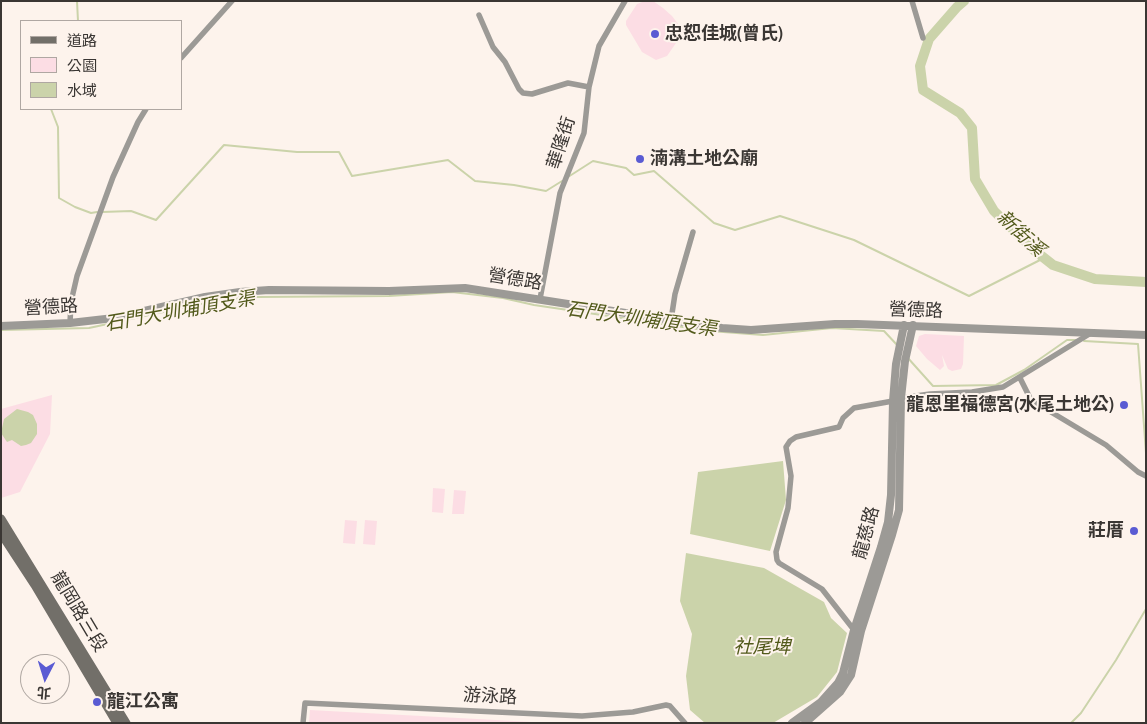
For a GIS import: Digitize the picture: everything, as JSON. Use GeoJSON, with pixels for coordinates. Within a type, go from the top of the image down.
{"type":"FeatureCollection","features":[{"type":"Feature","properties":{"kind":"main road","name":"龍岡路三段"},"geometry":{"type":"LineString","coordinates":[[1,519],[126,723]]}},
{"type":"Feature","properties":{"kind":"main road","name":"龍岡路三段"},"geometry":{"type":"LineString","coordinates":[[1,533],[35,585],[117,723]]}},
{"type":"Feature","properties":{"kind":"street"},"geometry":{"type":"LineString","coordinates":[[182,57],[232,1]]}},
{"type":"Feature","properties":{"kind":"street","name":"華隆街"},"geometry":{"type":"LineString","coordinates":[[540,299],[560,193],[584,133],[589,87],[599,46],[625,1]]}},
{"type":"Feature","properties":{"kind":"street"},"geometry":{"type":"LineString","coordinates":[[912,1],[923,38]]}},
{"type":"Feature","properties":{"kind":"street"},"geometry":{"type":"LineString","coordinates":[[479,14],[493,47],[505,62],[519,89],[523,92],[532,94],[568,83],[589,87]]}},
{"type":"Feature","properties":{"kind":"street"},"geometry":{"type":"LineString","coordinates":[[70,323],[71,302],[77,276],[116,169],[145,110]]}},
{"type":"Feature","properties":{"kind":"street"},"geometry":{"type":"LineString","coordinates":[[672,320],[675,294],[692,232]]}},
{"type":"Feature","properties":{"kind":"street","name":"營德路"},"geometry":{"type":"LineString","coordinates":[[1,326],[70,323],[114,318],[205,297],[269,290],[355,292],[465,288],[722,328],[752,330],[836,324],[913,325],[1146,335]]}},
{"type":"Feature","properties":{"kind":"street","name":"龍慈路"},"geometry":{"type":"LineString","coordinates":[[792,723],[821,702],[838,683],[892,535],[899,510],[896,364],[904,325]]}},
{"type":"Feature","properties":{"kind":"street","name":"龍慈路"},"geometry":{"type":"LineString","coordinates":[[897,399],[913,325]]}},
{"type":"Feature","properties":{"kind":"street"},"geometry":{"type":"LineString","coordinates":[[857,630],[822,588],[777,560],[776,552],[788,508],[791,476],[786,448],[790,441],[796,437],[840,427],[843,418],[854,408],[930,394],[972,392],[1003,387],[1092,333]]}},
{"type":"Feature","properties":{"kind":"street"},"geometry":{"type":"LineString","coordinates":[[1020,378],[1031,400],[1106,445],[1138,472],[1146,476]]}},
{"type":"Feature","properties":{"kind":"street","name":"龍慈路"},"geometry":{"type":"LineString","coordinates":[[806,723],[840,692],[851,675],[857,630]]}},
{"type":"Feature","properties":{"kind":"street","name":"游泳路"},"geometry":{"type":"LineString","coordinates":[[303,723],[305,703],[582,716],[634,712],[666,705],[670,706],[685,723]]}},
{"type":"Feature","properties":{"kind":"green space"},"geometry":{"type":"Polygon","coordinates":[[[653,1],[663,8],[672,16],[683,33],[667,56],[656,60],[642,52],[626,25],[626,21],[637,4],[653,1]]]}},
{"type":"Feature","properties":{"kind":"green space"},"geometry":{"type":"Polygon","coordinates":[[[925,334],[964,336],[963,364],[961,369],[952,371],[948,369],[942,355],[944,366],[940,370],[927,359],[916,346],[919,336],[925,334]]]}},
{"type":"Feature","properties":{"kind":"green space"},"geometry":{"type":"Polygon","coordinates":[[[52,395],[50,434],[20,492],[1,498],[1,409],[52,395]]]}},
{"type":"Feature","properties":{"kind":"green space"},"geometry":{"type":"Polygon","coordinates":[[[433,488],[445,489],[443,513],[432,512],[433,488]]]}},
{"type":"Feature","properties":{"kind":"green space"},"geometry":{"type":"Polygon","coordinates":[[[454,490],[466,491],[464,514],[452,514],[454,490]]]}},
{"type":"Feature","properties":{"kind":"green space"},"geometry":{"type":"Polygon","coordinates":[[[345,520],[357,521],[355,544],[343,543],[345,520]]]}},
{"type":"Feature","properties":{"kind":"green space"},"geometry":{"type":"Polygon","coordinates":[[[365,520],[377,521],[375,545],[363,544],[365,520]]]}},
{"type":"Feature","properties":{"kind":"green space"},"geometry":{"type":"Polygon","coordinates":[[[310,710],[551,723],[309,723],[310,710]]]}},
{"type":"Feature","properties":{"kind":"water"},"geometry":{"type":"Polygon","coordinates":[[[17,409],[33,415],[37,424],[37,434],[31,443],[21,446],[12,440],[7,442],[1,433],[4,419],[17,409]]]}},
{"type":"Feature","properties":{"kind":"water"},"geometry":{"type":"Polygon","coordinates":[[[783,461],[786,500],[770,551],[690,534],[698,472],[783,461]]]}},
{"type":"Feature","properties":{"kind":"water","name":"社尾埤"},"geometry":{"type":"Polygon","coordinates":[[[686,553],[764,568],[824,602],[831,618],[847,633],[837,672],[817,697],[773,723],[705,723],[690,710],[686,676],[692,634],[680,601],[686,553]]]}},
{"type":"Feature","properties":{"kind":"waterway","name":"石門大圳埔頂支渠"},"geometry":{"type":"LineString","coordinates":[[77,1],[78,20]]}},
{"type":"Feature","properties":{"kind":"waterway","name":"新街溪"},"geometry":{"type":"LineString","coordinates":[[964,1],[929,39],[920,66],[923,90],[960,113],[972,128],[975,179],[994,211],[1034,250],[1053,265],[1095,279],[1146,282]]}},
{"type":"Feature","properties":{"kind":"waterway","name":"石門大圳埔頂支渠"},"geometry":{"type":"LineString","coordinates":[[51,110],[58,127],[59,198],[91,213],[97,212]]}},
{"type":"Feature","properties":{"kind":"waterway","name":"石門大圳埔頂支渠"},"geometry":{"type":"LineString","coordinates":[[102,212],[131,211],[156,220],[224,145],[297,152],[339,152],[352,176],[448,160],[475,181],[546,191],[562,181]]}},
{"type":"Feature","properties":{"kind":"waterway","name":"石門大圳埔頂支渠"},"geometry":{"type":"LineString","coordinates":[[568,177],[593,161],[626,168],[634,175],[654,171],[714,223],[735,230],[780,216],[854,240],[969,296],[1044,258]]}},
{"type":"Feature","properties":{"kind":"waterway","name":"石門大圳埔頂支渠"},"geometry":{"type":"LineString","coordinates":[[1,330],[89,328],[219,300],[257,297],[389,296],[452,292],[503,298],[534,305],[710,331],[763,335],[832,328],[884,331],[898,346]]}},
{"type":"Feature","properties":{"kind":"waterway","name":"石門大圳埔頂支渠"},"geometry":{"type":"LineString","coordinates":[[907,357],[933,386],[996,385],[1024,370],[1067,340],[1077,340]]}},
{"type":"Feature","properties":{"kind":"waterway","name":"石門大圳埔頂支渠"},"geometry":{"type":"LineString","coordinates":[[1084,341],[1138,344],[1146,453]]}},
{"type":"Feature","properties":{"kind":"waterway","name":"石門大圳埔頂支渠"},"geometry":{"type":"LineString","coordinates":[[1071,723],[1081,713],[1116,660],[1146,609]]}},
{"type":"Feature","properties":{"kind":"place","name":"忠恕佳城(曾氏)"},"geometry":{"type":"Point","coordinates":[655,34]}},
{"type":"Feature","properties":{"kind":"place","name":"湳溝土地公廟"},"geometry":{"type":"Point","coordinates":[640,159]}},
{"type":"Feature","properties":{"kind":"place","name":"龍恩里福德宮(水尾土地公)"},"geometry":{"type":"Point","coordinates":[1124,405]}},
{"type":"Feature","properties":{"kind":"place","name":"莊厝"},"geometry":{"type":"Point","coordinates":[1134,531]}},
{"type":"Feature","properties":{"kind":"place","name":"龍江公寓"},"geometry":{"type":"Point","coordinates":[97,702]}}]}
